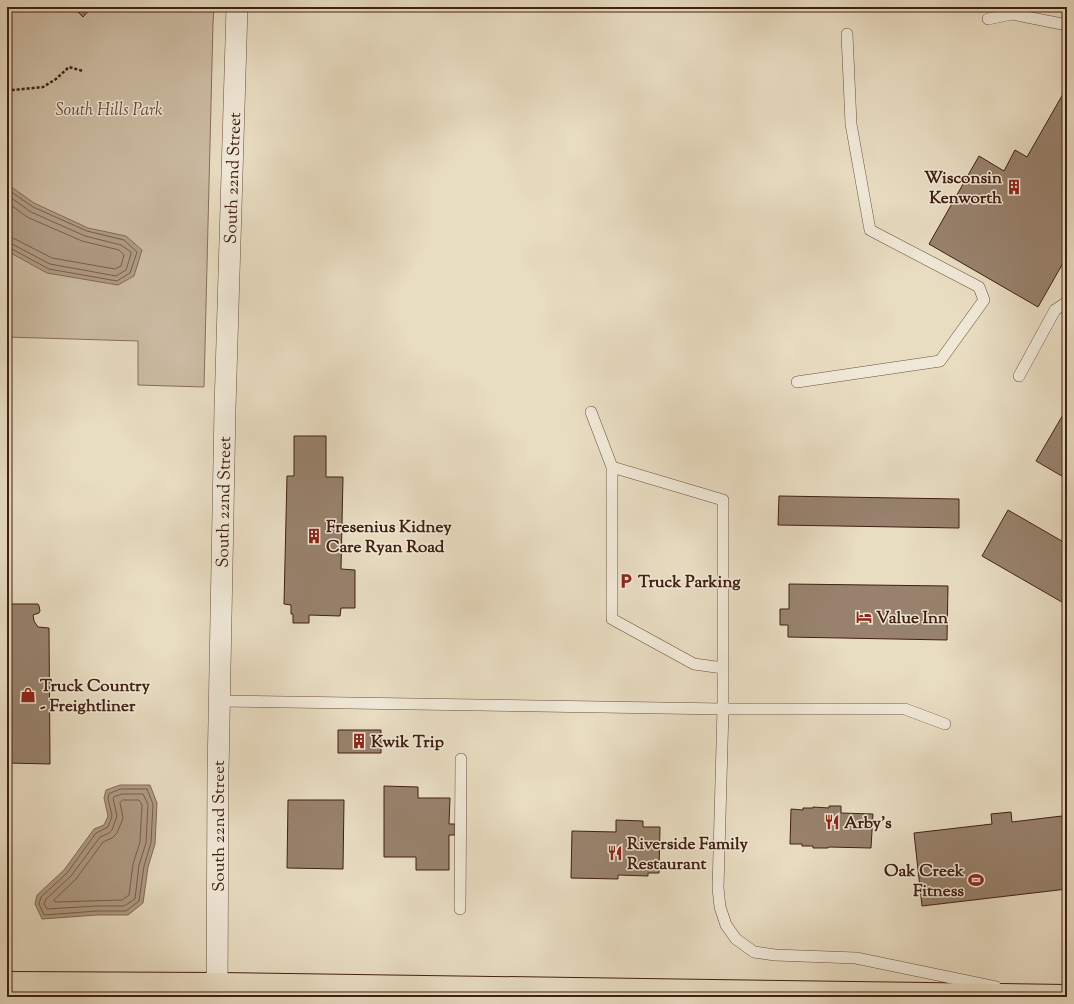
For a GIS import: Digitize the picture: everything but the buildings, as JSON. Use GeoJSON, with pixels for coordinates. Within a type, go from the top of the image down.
{"type":"FeatureCollection","features":[{"type":"Feature","properties":{"kind":"main road"},"geometry":{"type":"LineString","coordinates":[[7,983],[213,993],[610,990],[721,994],[1067,996]]}},
{"type":"Feature","properties":{"kind":"main road"},"geometry":{"type":"LineString","coordinates":[[587,997],[610,990]]}},
{"type":"Feature","properties":{"kind":"street","name":"South 22nd Street"},"geometry":{"type":"LineString","coordinates":[[213,993],[225,414],[237,7]]}},
{"type":"Feature","properties":{"kind":"lane"},"geometry":{"type":"LineString","coordinates":[[988,19],[1012,14],[1067,25]]}},
{"type":"Feature","properties":{"kind":"lane"},"geometry":{"type":"LineString","coordinates":[[797,382],[940,361],[984,300],[978,287],[870,230],[850,124],[847,34]]}},
{"type":"Feature","properties":{"kind":"lane"},"geometry":{"type":"LineString","coordinates":[[1019,376],[1055,310],[1067,302]]}},
{"type":"Feature","properties":{"kind":"lane"},"geometry":{"type":"LineString","coordinates":[[591,412],[612,467],[612,619],[694,664],[723,668]]}},
{"type":"Feature","properties":{"kind":"lane"},"geometry":{"type":"LineString","coordinates":[[612,467],[723,500],[723,709],[718,888],[720,907],[726,925],[736,939],[754,952],[775,955],[856,958],[1042,996]]}},
{"type":"Feature","properties":{"kind":"lane"},"geometry":{"type":"LineString","coordinates":[[220,701],[723,709],[905,709],[945,724]]}},
{"type":"Feature","properties":{"kind":"lane"},"geometry":{"type":"LineString","coordinates":[[460,909],[461,759]]}},
{"type":"Feature","properties":{"kind":"path"},"geometry":{"type":"LineString","coordinates":[[7,88],[13,90],[43,87],[56,79],[69,67],[83,71]]}},
{"type":"Feature","properties":{"kind":"green space","name":"South Hills Park"},"geometry":{"type":"Polygon","coordinates":[[[7,7],[214,7],[204,387],[138,385],[138,341],[7,337],[7,7]]]}},
{"type":"Feature","properties":{"kind":"water"},"geometry":{"type":"Polygon","coordinates":[[[7,184],[34,203],[88,228],[126,236],[142,250],[134,276],[118,285],[47,273],[7,251],[7,184]]]}},
{"type":"Feature","properties":{"kind":"water"},"geometry":{"type":"Polygon","coordinates":[[[120,785],[150,785],[157,803],[155,844],[148,867],[143,903],[128,915],[97,915],[42,919],[35,904],[37,895],[64,870],[94,829],[104,825],[108,816],[104,798],[106,790],[120,785]]]}},
{"type":"Feature","properties":{"kind":"place","name":"Wisconsin Kenworth"},"geometry":{"type":"Point","coordinates":[1014,187]}},
{"type":"Feature","properties":{"kind":"place","name":"Fresenius Kidney Care Ryan Road"},"geometry":{"type":"Point","coordinates":[314,536]}},
{"type":"Feature","properties":{"kind":"place","name":"Truck Parking"},"geometry":{"type":"Point","coordinates":[626,581]}},
{"type":"Feature","properties":{"kind":"place","name":"Value Inn"},"geometry":{"type":"Point","coordinates":[864,617]}},
{"type":"Feature","properties":{"kind":"place","name":"Truck Country - Freightliner"},"geometry":{"type":"Point","coordinates":[28,695]}},
{"type":"Feature","properties":{"kind":"place","name":"Kwik Trip"},"geometry":{"type":"Point","coordinates":[359,741]}},
{"type":"Feature","properties":{"kind":"place","name":"Arby's"},"geometry":{"type":"Point","coordinates":[832,822]}},
{"type":"Feature","properties":{"kind":"place","name":"Riverside Family Restaurant"},"geometry":{"type":"Point","coordinates":[615,853]}},
{"type":"Feature","properties":{"kind":"place","name":"Oak Creek Fitness"},"geometry":{"type":"Point","coordinates":[976,880]}}]}
